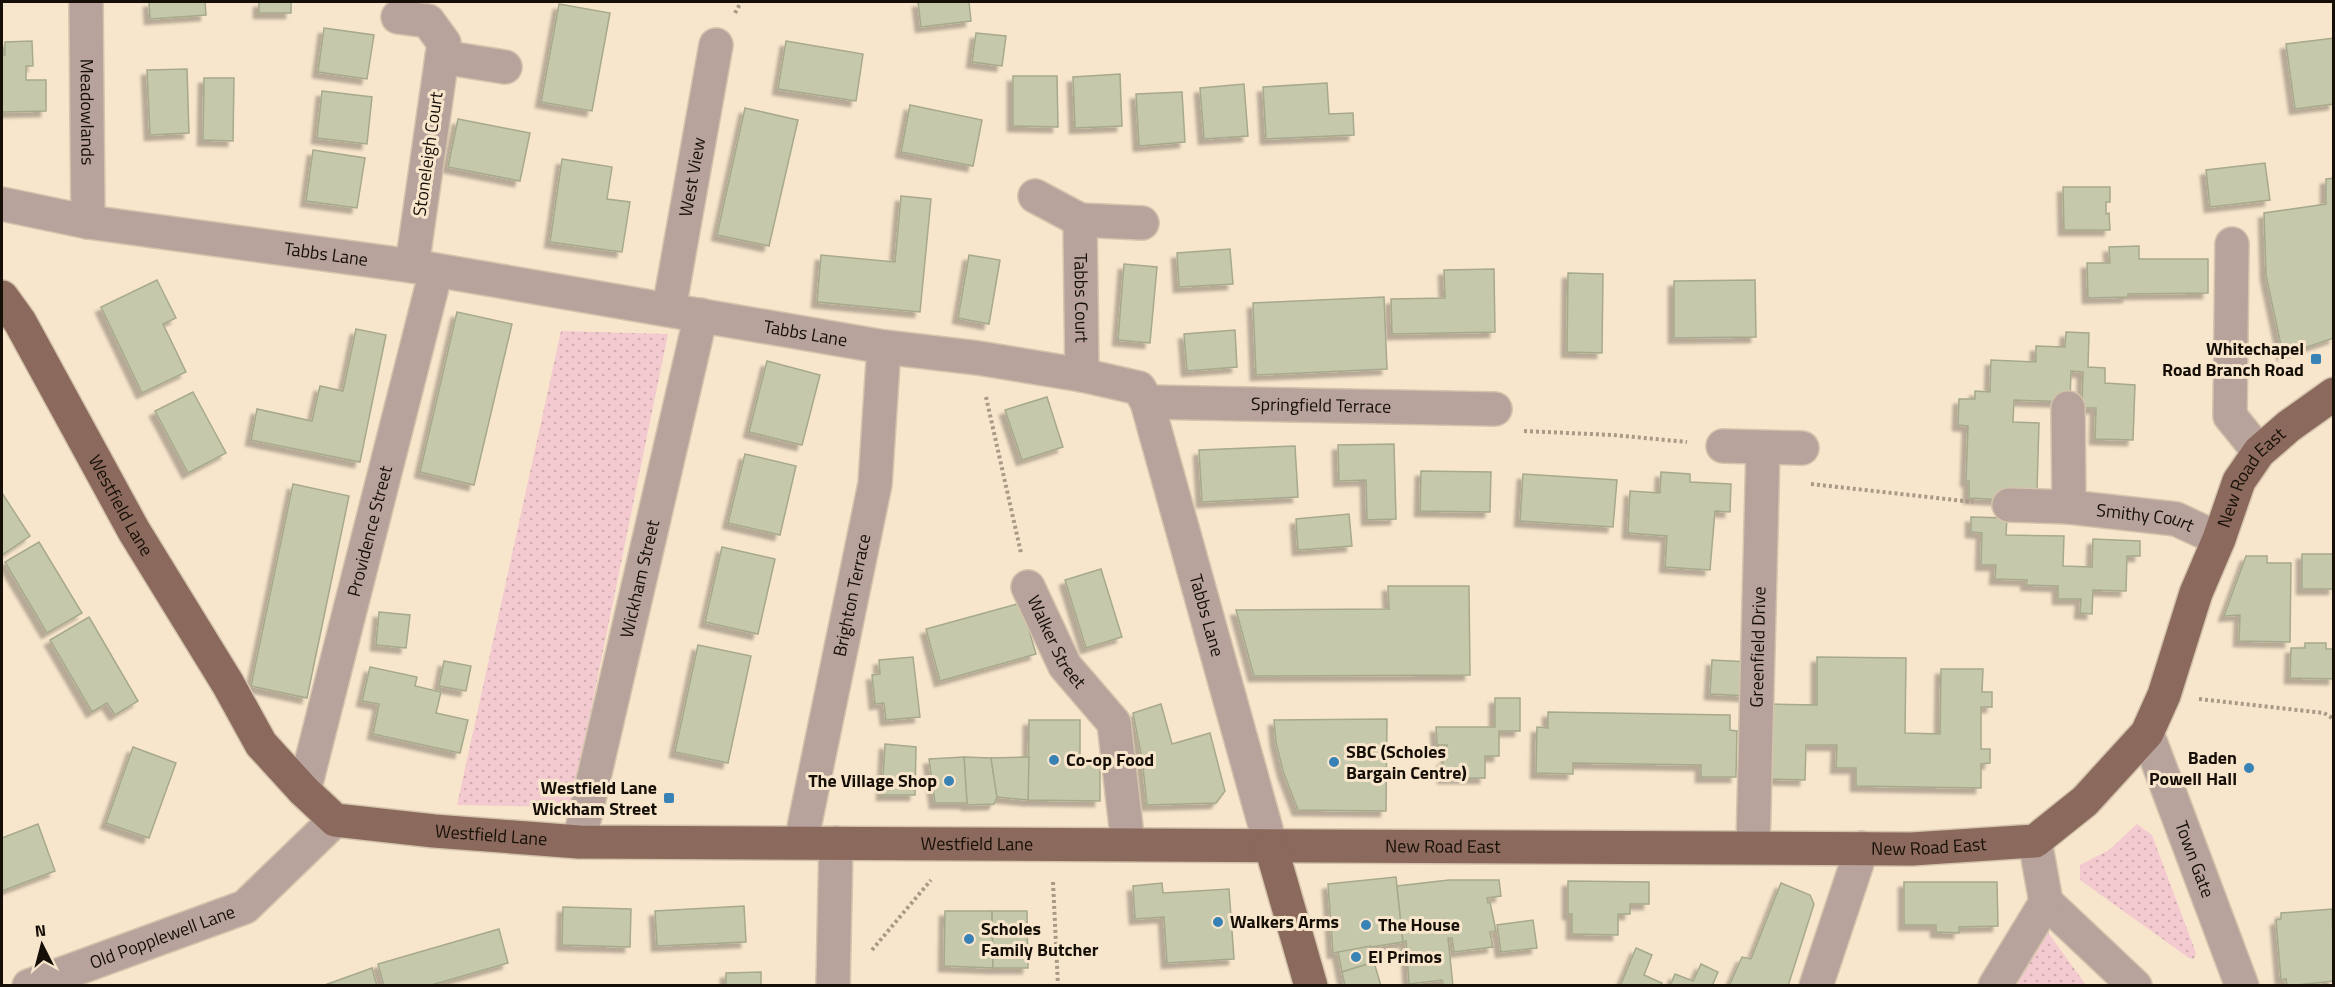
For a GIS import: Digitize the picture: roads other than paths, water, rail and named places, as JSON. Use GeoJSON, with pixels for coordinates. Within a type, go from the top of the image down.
{"type":"FeatureCollection","features":[{"type":"Feature","properties":{"kind":"main road","name":"Westfield Lane"},"geometry":{"type":"LineString","coordinates":[[2,297],[20,322],[134,531],[228,684],[261,744],[304,791],[335,820],[434,831],[579,842],[1128,844],[1271,847]]}},
{"type":"Feature","properties":{"kind":"main road","name":"New Road East"},"geometry":{"type":"LineString","coordinates":[[1271,847],[1456,845],[1912,849],[2035,841],[2085,801],[2147,733],[2164,695],[2196,593],[2219,539],[2239,481],[2259,452],[2289,426],[2334,394]]}},
{"type":"Feature","properties":{"kind":"main road"},"geometry":{"type":"LineString","coordinates":[[1271,847],[1311,986]]}},
{"type":"Feature","properties":{"kind":"street","name":"Meadowlands"},"geometry":{"type":"LineString","coordinates":[[86,2],[88,222]]}},
{"type":"Feature","properties":{"kind":"street"},"geometry":{"type":"LineString","coordinates":[[398,17],[428,21],[443,50],[504,67]]}},
{"type":"Feature","properties":{"kind":"street","name":"West View"},"geometry":{"type":"LineString","coordinates":[[669,309],[716,45]]}},
{"type":"Feature","properties":{"kind":"street","name":"Stoneleigh Court"},"geometry":{"type":"LineString","coordinates":[[424,268],[443,50]]}},
{"type":"Feature","properties":{"kind":"street"},"geometry":{"type":"LineString","coordinates":[[1035,196],[1080,220],[1142,224]]}},
{"type":"Feature","properties":{"kind":"street","name":"Tabbs Lane"},"geometry":{"type":"LineString","coordinates":[[2,204],[88,222],[424,268],[884,346],[1082,375],[1139,388],[1148,402],[1271,847]]}},
{"type":"Feature","properties":{"kind":"street","name":"Tabbs Court"},"geometry":{"type":"LineString","coordinates":[[1080,220],[1082,375]]}},
{"type":"Feature","properties":{"kind":"street"},"geometry":{"type":"LineString","coordinates":[[2232,244],[2229,416],[2259,452]]}},
{"type":"Feature","properties":{"kind":"street","name":"Providence Street"},"geometry":{"type":"LineString","coordinates":[[304,791],[424,268]]}},
{"type":"Feature","properties":{"kind":"street","name":"Wickham Street"},"geometry":{"type":"LineString","coordinates":[[579,842],[701,315]]}},
{"type":"Feature","properties":{"kind":"street","name":"Brighton Terrace"},"geometry":{"type":"LineString","coordinates":[[801,842],[875,484],[884,346]]}},
{"type":"Feature","properties":{"kind":"street","name":"Springfield Terrace"},"geometry":{"type":"LineString","coordinates":[[1148,402],[1495,409]]}},
{"type":"Feature","properties":{"kind":"street"},"geometry":{"type":"LineString","coordinates":[[2068,408],[2069,507]]}},
{"type":"Feature","properties":{"kind":"street"},"geometry":{"type":"LineString","coordinates":[[1723,446],[1763,464],[1802,447]]}},
{"type":"Feature","properties":{"kind":"street","name":"Greenfield Drive"},"geometry":{"type":"LineString","coordinates":[[1753,847],[1763,464]]}},
{"type":"Feature","properties":{"kind":"street","name":"Smithy Court"},"geometry":{"type":"LineString","coordinates":[[2009,506],[2069,507],[2176,519],[2219,539]]}},
{"type":"Feature","properties":{"kind":"street","name":"Walker Street"},"geometry":{"type":"LineString","coordinates":[[1028,587],[1065,666],[1114,723],[1128,844]]}},
{"type":"Feature","properties":{"kind":"street","name":"Town Gate"},"geometry":{"type":"LineString","coordinates":[[2147,733],[2242,986]]}},
{"type":"Feature","properties":{"kind":"street","name":"Old Popplewell Lane"},"geometry":{"type":"LineString","coordinates":[[29,986],[245,907],[335,820]]}},
{"type":"Feature","properties":{"kind":"street"},"geometry":{"type":"LineString","coordinates":[[2035,841],[2046,902],[2135,986]]}},
{"type":"Feature","properties":{"kind":"street"},"geometry":{"type":"LineString","coordinates":[[833,986],[836,843]]}},
{"type":"Feature","properties":{"kind":"street"},"geometry":{"type":"LineString","coordinates":[[1816,986],[1862,848]]}},
{"type":"Feature","properties":{"kind":"street"},"geometry":{"type":"LineString","coordinates":[[1995,986],[2046,902]]}},
{"type":"Feature","properties":{"kind":"place","name":"Whitechapel Road Branch Road"},"geometry":{"type":"Point","coordinates":[2316,359]}},
{"type":"Feature","properties":{"kind":"place","name":"Co-op Food"},"geometry":{"type":"Point","coordinates":[1054,760]}},
{"type":"Feature","properties":{"kind":"place","name":"SBC (Scholes Bargain Centre)"},"geometry":{"type":"Point","coordinates":[1334,762]}},
{"type":"Feature","properties":{"kind":"place","name":"Baden Powell Hall"},"geometry":{"type":"Point","coordinates":[2249,768]}},
{"type":"Feature","properties":{"kind":"place","name":"The Village Shop"},"geometry":{"type":"Point","coordinates":[949,781]}},
{"type":"Feature","properties":{"kind":"place","name":"Westfield Lane Wickham Street"},"geometry":{"type":"Point","coordinates":[669,798]}},
{"type":"Feature","properties":{"kind":"place","name":"Walkers Arms"},"geometry":{"type":"Point","coordinates":[1218,922]}},
{"type":"Feature","properties":{"kind":"place","name":"The House"},"geometry":{"type":"Point","coordinates":[1366,925]}},
{"type":"Feature","properties":{"kind":"place","name":"Scholes Family Butcher"},"geometry":{"type":"Point","coordinates":[969,939]}},
{"type":"Feature","properties":{"kind":"place","name":"El Primos"},"geometry":{"type":"Point","coordinates":[1356,957]}}]}
